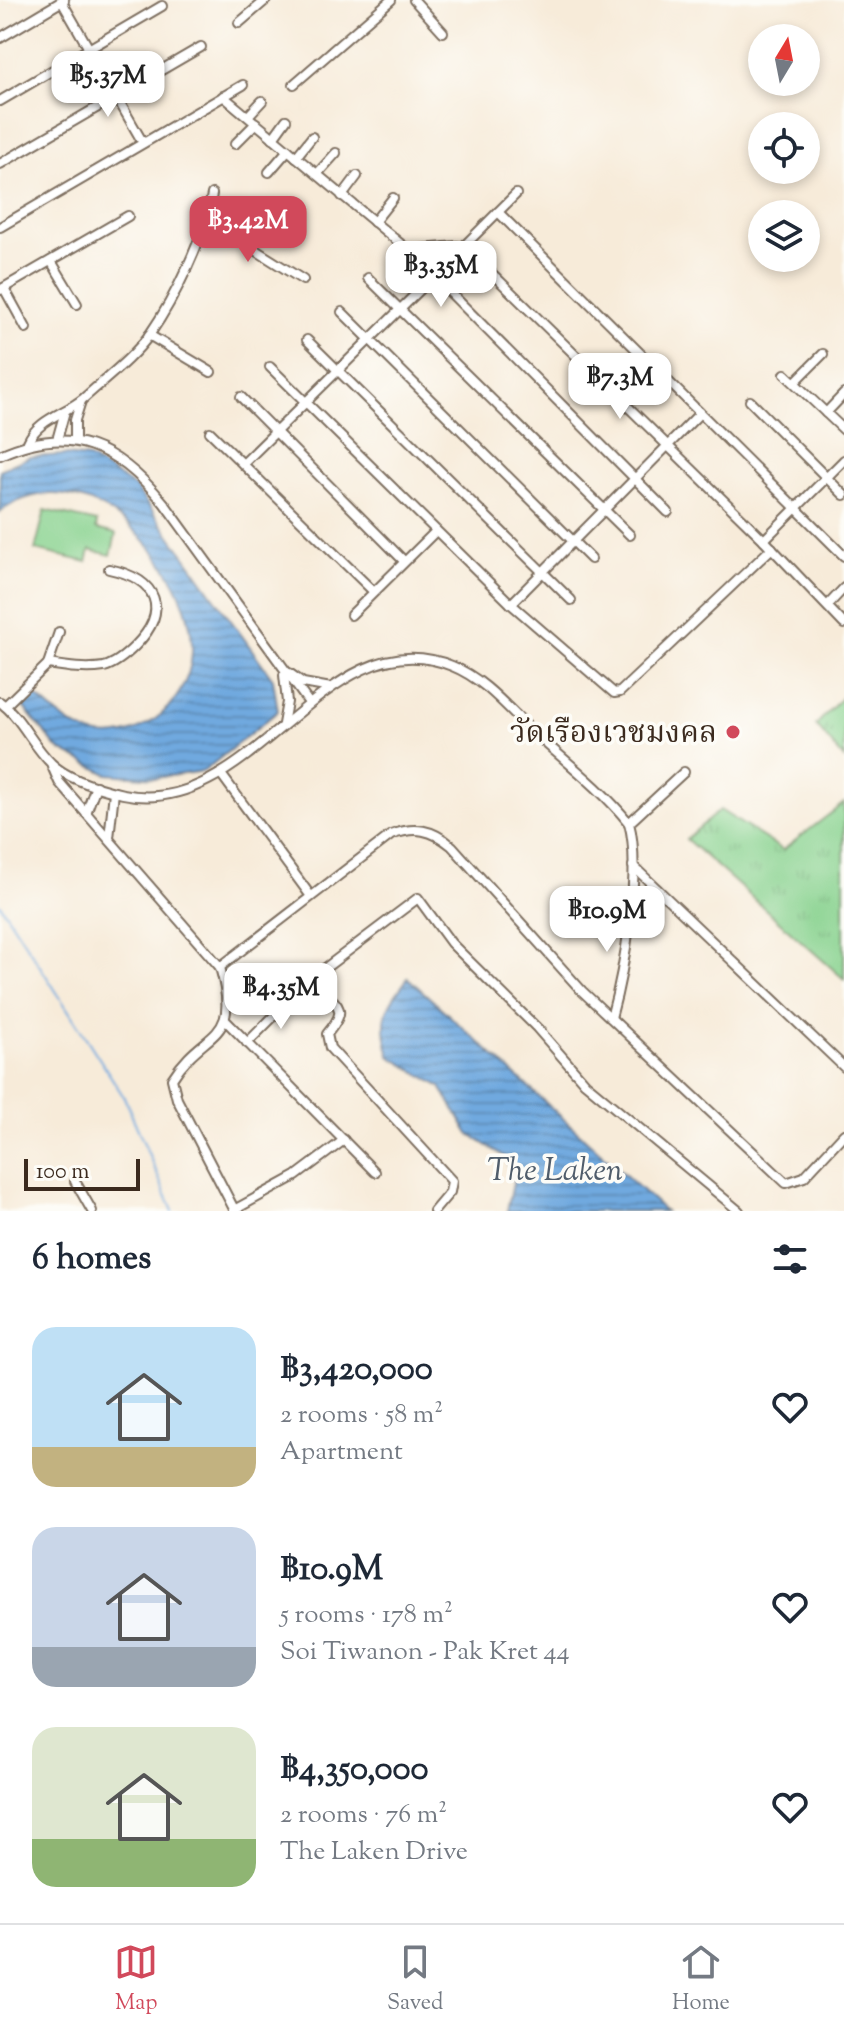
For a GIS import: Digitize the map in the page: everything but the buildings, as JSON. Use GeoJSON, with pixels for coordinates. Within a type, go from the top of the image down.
{"type":"FeatureCollection","features":[{"type":"Feature","properties":{"kind":"street"},"geometry":{"type":"LineString","coordinates":[[239,23],[266,0]]}},
{"type":"Feature","properties":{"kind":"street"},"geometry":{"type":"LineString","coordinates":[[294,84],[391,0]]}},
{"type":"Feature","properties":{"kind":"street"},"geometry":{"type":"LineString","coordinates":[[414,0],[443,32]]}},
{"type":"Feature","properties":{"kind":"street"},"geometry":{"type":"LineString","coordinates":[[0,38],[62,1],[143,143]]}},
{"type":"Feature","properties":{"kind":"street"},"geometry":{"type":"LineString","coordinates":[[0,101],[162,6]]}},
{"type":"Feature","properties":{"kind":"street"},"geometry":{"type":"LineString","coordinates":[[0,164],[201,47]]}},
{"type":"Feature","properties":{"kind":"street"},"geometry":{"type":"LineString","coordinates":[[0,227],[243,85]]}},
{"type":"Feature","properties":{"kind":"street"},"geometry":{"type":"LineString","coordinates":[[223,96],[408,250],[432,278],[668,512]]}},
{"type":"Feature","properties":{"kind":"street"},"geometry":{"type":"LineString","coordinates":[[248,116],[262,101]]}},
{"type":"Feature","properties":{"kind":"street"},"geometry":{"type":"LineString","coordinates":[[273,138],[286,120]]}},
{"type":"Feature","properties":{"kind":"street"},"geometry":{"type":"LineString","coordinates":[[235,144],[256,123]]}},
{"type":"Feature","properties":{"kind":"street"},"geometry":{"type":"LineString","coordinates":[[296,157],[312,137]]}},
{"type":"Feature","properties":{"kind":"street"},"geometry":{"type":"LineString","coordinates":[[269,172],[288,150]]}},
{"type":"Feature","properties":{"kind":"street"},"geometry":{"type":"LineString","coordinates":[[317,174],[336,153]]}},
{"type":"Feature","properties":{"kind":"street"},"geometry":{"type":"LineString","coordinates":[[342,196],[357,176]]}},
{"type":"Feature","properties":{"kind":"street"},"geometry":{"type":"LineString","coordinates":[[28,442],[33,430],[81,401],[149,335],[179,281],[204,223],[212,194]]}},
{"type":"Feature","properties":{"kind":"street"},"geometry":{"type":"LineString","coordinates":[[408,250],[463,247],[516,194]]}},
{"type":"Feature","properties":{"kind":"street"},"geometry":{"type":"LineString","coordinates":[[374,222],[393,198]]}},
{"type":"Feature","properties":{"kind":"street"},"geometry":{"type":"LineString","coordinates":[[498,212],[844,556]]}},
{"type":"Feature","properties":{"kind":"street"},"geometry":{"type":"LineString","coordinates":[[26,328],[2,289],[128,216]]}},
{"type":"Feature","properties":{"kind":"street"},"geometry":{"type":"LineString","coordinates":[[204,223],[222,229],[303,280]]}},
{"type":"Feature","properties":{"kind":"street"},"geometry":{"type":"LineString","coordinates":[[463,247],[668,445],[844,624]]}},
{"type":"Feature","properties":{"kind":"street"},"geometry":{"type":"LineString","coordinates":[[51,261],[77,304]]}},
{"type":"Feature","properties":{"kind":"street"},"geometry":{"type":"LineString","coordinates":[[368,278],[630,535]]}},
{"type":"Feature","properties":{"kind":"street"},"geometry":{"type":"LineString","coordinates":[[243,464],[432,278]]}},
{"type":"Feature","properties":{"kind":"street"},"geometry":{"type":"LineString","coordinates":[[342,312],[591,559]]}},
{"type":"Feature","properties":{"kind":"street"},"geometry":{"type":"LineString","coordinates":[[149,335],[211,372]]}},
{"type":"Feature","properties":{"kind":"street"},"geometry":{"type":"LineString","coordinates":[[307,340],[571,600]]}},
{"type":"Feature","properties":{"kind":"street"},"geometry":{"type":"LineString","coordinates":[[795,382],[823,354]]}},
{"type":"Feature","properties":{"kind":"street"},"geometry":{"type":"LineString","coordinates":[[270,367],[511,604],[592,678],[617,693],[772,548]]}},
{"type":"Feature","properties":{"kind":"street"},"geometry":{"type":"LineString","coordinates":[[785,374],[844,430]]}},
{"type":"Feature","properties":{"kind":"street"},"geometry":{"type":"LineString","coordinates":[[826,413],[844,394]]}},
{"type":"Feature","properties":{"kind":"street"},"geometry":{"type":"LineString","coordinates":[[241,397],[404,561]]}},
{"type":"Feature","properties":{"kind":"street"},"geometry":{"type":"LineString","coordinates":[[75,441],[75,420],[81,401]]}},
{"type":"Feature","properties":{"kind":"street"},"geometry":{"type":"LineString","coordinates":[[750,401],[844,495]]}},
{"type":"Feature","properties":{"kind":"street"},"geometry":{"type":"LineString","coordinates":[[57,440],[65,411]]}},
{"type":"Feature","properties":{"kind":"street"},"geometry":{"type":"LineString","coordinates":[[511,604],[699,414]]}},
{"type":"Feature","properties":{"kind":"street"},"geometry":{"type":"LineString","coordinates":[[210,432],[373,591]]}},
{"type":"Feature","properties":{"kind":"street"},"geometry":{"type":"LineString","coordinates":[[0,455],[28,442],[57,440],[88,443],[118,456],[143,477],[309,703]]}},
{"type":"Feature","properties":{"kind":"street"},"geometry":{"type":"LineString","coordinates":[[764,540],[844,460]]}},
{"type":"Feature","properties":{"kind":"street"},"geometry":{"type":"LineString","coordinates":[[351,615],[436,531]]}},
{"type":"Feature","properties":{"kind":"street"},"geometry":{"type":"LineString","coordinates":[[48,664],[75,669],[107,666],[124,657],[154,623],[155,601],[150,588],[133,574],[109,569]]}},
{"type":"Feature","properties":{"kind":"street"},"geometry":{"type":"LineString","coordinates":[[828,605],[844,588]]}},
{"type":"Feature","properties":{"kind":"street"},"geometry":{"type":"LineString","coordinates":[[59,632],[48,664],[2,704],[52,765],[59,782],[220,967],[227,994],[226,1021],[214,1039],[182,1063],[172,1079],[177,1099],[234,1210],[296,1176],[344,1140]]}},
{"type":"Feature","properties":{"kind":"street"},"geometry":{"type":"LineString","coordinates":[[52,765],[114,792],[155,798],[186,791],[221,774],[255,751],[309,703],[374,665],[411,659],[451,665],[489,691],[629,823],[633,866],[620,981],[611,1018]]}},
{"type":"Feature","properties":{"kind":"street"},"geometry":{"type":"LineString","coordinates":[[281,667],[303,683],[331,688]]}},
{"type":"Feature","properties":{"kind":"street"},"geometry":{"type":"LineString","coordinates":[[281,667],[287,702],[283,725]]}},
{"type":"Feature","properties":{"kind":"street"},"geometry":{"type":"LineString","coordinates":[[629,823],[684,772]]}},
{"type":"Feature","properties":{"kind":"street"},"geometry":{"type":"LineString","coordinates":[[221,774],[310,895]]}},
{"type":"Feature","properties":{"kind":"street"},"geometry":{"type":"LineString","coordinates":[[86,813],[96,786]]}},
{"type":"Feature","properties":{"kind":"street"},"geometry":{"type":"LineString","coordinates":[[109,839],[114,792]]}},
{"type":"Feature","properties":{"kind":"street"},"geometry":{"type":"LineString","coordinates":[[220,967],[391,835],[406,830],[429,831],[452,846],[611,1018],[786,1183],[804,1177],[844,1134]]}},
{"type":"Feature","properties":{"kind":"street"},"geometry":{"type":"LineString","coordinates":[[633,866],[844,1067]]}},
{"type":"Feature","properties":{"kind":"street"},"geometry":{"type":"LineString","coordinates":[[630,895],[657,890]]}},
{"type":"Feature","properties":{"kind":"street"},"geometry":{"type":"LineString","coordinates":[[434,1211],[450,1192],[452,1181],[330,1048],[327,1034],[340,1019],[340,1008],[320,982],[324,969],[418,898],[451,943],[537,1028],[585,1083],[739,1211]]}},
{"type":"Feature","properties":{"kind":"street"},"geometry":{"type":"LineString","coordinates":[[247,1043],[293,997]]}},
{"type":"Feature","properties":{"kind":"street"},"geometry":{"type":"LineString","coordinates":[[226,1021],[375,1172]]}},
{"type":"Feature","properties":{"kind":"street"},"geometry":{"type":"LineString","coordinates":[[75,1181],[92,1211]]}},
{"type":"Feature","properties":{"kind":"green space"},"geometry":{"type":"Polygon","coordinates":[[[45,510],[97,522],[96,529],[116,534],[111,555],[90,550],[87,562],[35,550],[45,510]]]}},
{"type":"Feature","properties":{"kind":"green space"},"geometry":{"type":"Polygon","coordinates":[[[844,695],[844,759],[816,725],[844,695]]]}},
{"type":"Feature","properties":{"kind":"green space"},"geometry":{"type":"Polygon","coordinates":[[[844,803],[844,979],[686,839],[720,810],[783,850],[844,803]]]}},
{"type":"Feature","properties":{"kind":"water"},"geometry":{"type":"Polygon","coordinates":[[[65,455],[89,458],[135,487],[273,679],[278,711],[204,771],[156,778],[107,774],[58,749],[20,703],[33,693],[76,727],[96,734],[116,735],[135,731],[153,721],[168,708],[189,672],[192,652],[188,619],[175,585],[155,553],[129,526],[99,506],[67,495],[33,496],[0,512],[0,470],[29,457],[65,455]]]}},
{"type":"Feature","properties":{"kind":"water","name":"The Laken"},"geometry":{"type":"Polygon","coordinates":[[[408,978],[665,1211],[507,1211],[514,1179],[505,1157],[469,1134],[441,1087],[390,1056],[385,1032],[386,1014],[408,978]]]}},
{"type":"Feature","properties":{"kind":"waterway"},"geometry":{"type":"LineString","coordinates":[[0,904],[124,1097],[173,1211]]}},
{"type":"Feature","properties":{"kind":"place","name":"วัดเรืองเวชมงคล"},"geometry":{"type":"Point","coordinates":[733,732]}}]}
